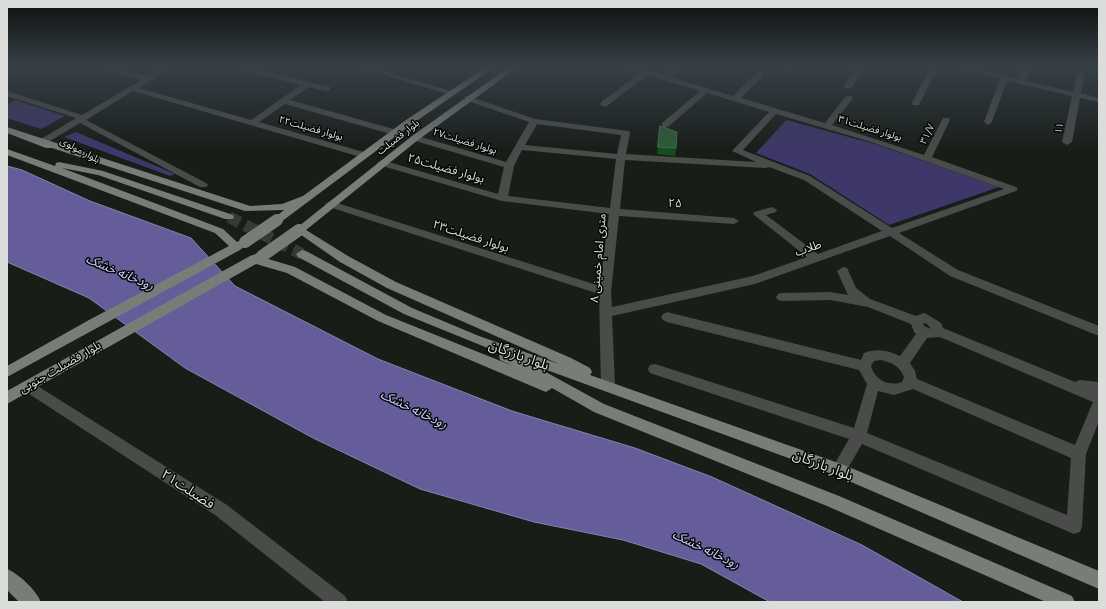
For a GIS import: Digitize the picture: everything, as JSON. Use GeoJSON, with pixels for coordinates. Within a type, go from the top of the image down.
{"type":"FeatureCollection","features":[{"type":"Feature","properties":{"kind":"main road","name":"بلوار فضیلت"},"geometry":{"type":"LineString","coordinates":[[236,248],[277,220],[445,95]]}},
{"type":"Feature","properties":{"kind":"main road","name":"بلوار فضیلت"},"geometry":{"type":"LineString","coordinates":[[254,259],[299,230],[382,163],[472,95]]}},
{"type":"Feature","properties":{"kind":"main road","name":"بلوار مولوی"},"geometry":{"type":"LineString","coordinates":[[7,130],[42,142],[100,173]]}},
{"type":"Feature","properties":{"kind":"main road"},"geometry":{"type":"LineString","coordinates":[[42,142],[248,209],[283,207],[307,198]]}},
{"type":"Feature","properties":{"kind":"main road","name":"بلوار مولوی"},"geometry":{"type":"LineString","coordinates":[[7,152],[100,173]]}},
{"type":"Feature","properties":{"kind":"main road"},"geometry":{"type":"LineString","coordinates":[[20,156],[219,231],[236,248]]}},
{"type":"Feature","properties":{"kind":"main road"},"geometry":{"type":"LineString","coordinates":[[100,173],[229,217]]}},
{"type":"Feature","properties":{"kind":"main road"},"geometry":{"type":"LineString","coordinates":[[299,230],[333,254],[422,300],[560,358],[608,386]]}},
{"type":"Feature","properties":{"kind":"main road","name":"بلوار فضیلت جنوبی"},"geometry":{"type":"LineString","coordinates":[[7,372],[93,323],[236,248]]}},
{"type":"Feature","properties":{"kind":"main road"},"geometry":{"type":"LineString","coordinates":[[302,254],[408,311],[474,339]]}},
{"type":"Feature","properties":{"kind":"main road"},"geometry":{"type":"LineString","coordinates":[[254,259],[291,270],[382,318],[599,408]]}},
{"type":"Feature","properties":{"kind":"main road","name":"بلوار فضیلت جنوبی"},"geometry":{"type":"LineString","coordinates":[[7,398],[254,259]]}},
{"type":"Feature","properties":{"kind":"main road","name":"بلوار بازرگان"},"geometry":{"type":"LineString","coordinates":[[474,339],[839,470],[1099,580]]}},
{"type":"Feature","properties":{"kind":"main road","name":"بلوار بازرگان"},"geometry":{"type":"LineString","coordinates":[[474,339],[599,408],[833,501],[1066,602]]}},
{"type":"Feature","properties":{"kind":"main road"},"geometry":{"type":"LineString","coordinates":[[7,578],[32,602]]}},
{"type":"Feature","properties":{"kind":"street"},"geometry":{"type":"LineString","coordinates":[[14,95],[81,119],[203,185]]}},
{"type":"Feature","properties":{"kind":"street"},"geometry":{"type":"LineString","coordinates":[[42,142],[120,95]]}},
{"type":"Feature","properties":{"kind":"street","name":"بولوار فضیلت۲۲"},"geometry":{"type":"LineString","coordinates":[[157,95],[364,155]]}},
{"type":"Feature","properties":{"kind":"street"},"geometry":{"type":"LineString","coordinates":[[252,123],[291,95]]}},
{"type":"Feature","properties":{"kind":"street"},"geometry":{"type":"LineString","coordinates":[[604,104],[615,95]]}},
{"type":"Feature","properties":{"kind":"street"},"geometry":{"type":"LineString","coordinates":[[665,125],[700,95]]}},
{"type":"Feature","properties":{"kind":"street","name":"بولوار فضیلت۳۱"},"geometry":{"type":"LineString","coordinates":[[724,95],[874,140],[1013,189]]}},
{"type":"Feature","properties":{"kind":"street"},"geometry":{"type":"LineString","coordinates":[[736,99],[739,95]]}},
{"type":"Feature","properties":{"kind":"street"},"geometry":{"type":"LineString","coordinates":[[916,103],[920,95]]}},
{"type":"Feature","properties":{"kind":"street"},"geometry":{"type":"LineString","coordinates":[[988,122],[998,95]]}},
{"type":"Feature","properties":{"kind":"street","name":"۱۱"},"geometry":{"type":"LineString","coordinates":[[1067,142],[1077,95]]}},
{"type":"Feature","properties":{"kind":"street"},"geometry":{"type":"LineString","coordinates":[[1079,95],[1099,100]]}},
{"type":"Feature","properties":{"kind":"street"},"geometry":{"type":"LineString","coordinates":[[468,98],[534,121],[518,147],[509,166],[502,198]]}},
{"type":"Feature","properties":{"kind":"street"},"geometry":{"type":"LineString","coordinates":[[827,126],[849,98]]}},
{"type":"Feature","properties":{"kind":"street"},"geometry":{"type":"LineString","coordinates":[[283,101],[394,132]]}},
{"type":"Feature","properties":{"kind":"street"},"geometry":{"type":"LineString","coordinates":[[774,111],[737,150],[807,178],[954,273],[1099,331]]}},
{"type":"Feature","properties":{"kind":"street","name":"۳۱/۷"},"geometry":{"type":"LineString","coordinates":[[927,158],[946,120]]}},
{"type":"Feature","properties":{"kind":"street","name":"۸ متری امام خمینی"},"geometry":{"type":"LineString","coordinates":[[534,121],[626,133],[621,156],[605,292],[608,386]]}},
{"type":"Feature","properties":{"kind":"street","name":"بولوار فضیلت۲۷"},"geometry":{"type":"LineString","coordinates":[[415,138],[509,166]]}},
{"type":"Feature","properties":{"kind":"street"},"geometry":{"type":"LineString","coordinates":[[518,147],[621,156],[776,166]]}},
{"type":"Feature","properties":{"kind":"street","name":"بولوار فضیلت۲۵"},"geometry":{"type":"LineString","coordinates":[[382,163],[502,198],[615,212]]}},
{"type":"Feature","properties":{"kind":"street","name":"طلاب"},"geometry":{"type":"LineString","coordinates":[[606,313],[755,280],[1013,189]]}},
{"type":"Feature","properties":{"kind":"street","name":"بولوار فضیلت۲۳"},"geometry":{"type":"LineString","coordinates":[[330,204],[605,292]]}},
{"type":"Feature","properties":{"kind":"street"},"geometry":{"type":"LineString","coordinates":[[772,210],[758,214],[817,259]]}},
{"type":"Feature","properties":{"kind":"street","name":"۲۵"},"geometry":{"type":"LineString","coordinates":[[615,212],[734,221]]}},
{"type":"Feature","properties":{"kind":"street"},"geometry":{"type":"LineString","coordinates":[[843,271],[851,291],[870,303],[916,321]]}},
{"type":"Feature","properties":{"kind":"street"},"geometry":{"type":"LineString","coordinates":[[830,296],[851,291]]}},
{"type":"Feature","properties":{"kind":"street"},"geometry":{"type":"LineString","coordinates":[[782,297],[830,296],[870,303]]}},
{"type":"Feature","properties":{"kind":"street"},"geometry":{"type":"LineString","coordinates":[[667,317],[864,366]]}},
{"type":"Feature","properties":{"kind":"street"},"geometry":{"type":"LineString","coordinates":[[916,321],[920,318],[928,319],[937,326],[938,331]]}},
{"type":"Feature","properties":{"kind":"street"},"geometry":{"type":"LineString","coordinates":[[916,321],[918,329],[924,333],[931,334],[938,331],[1071,385],[1099,398]]}},
{"type":"Feature","properties":{"kind":"street"},"geometry":{"type":"LineString","coordinates":[[902,363],[924,333]]}},
{"type":"Feature","properties":{"kind":"street"},"geometry":{"type":"LineString","coordinates":[[874,355],[888,356],[902,363],[909,372],[910,382],[908,386],[896,390],[884,388],[874,382],[868,377],[864,366],[869,357],[874,355]]}},
{"type":"Feature","properties":{"kind":"street"},"geometry":{"type":"LineString","coordinates":[[655,369],[859,436],[1074,526],[1079,454],[1099,403]]}},
{"type":"Feature","properties":{"kind":"street"},"geometry":{"type":"LineString","coordinates":[[839,470],[859,436],[874,382]]}},
{"type":"Feature","properties":{"kind":"street"},"geometry":{"type":"LineString","coordinates":[[910,382],[1079,454]]}},
{"type":"Feature","properties":{"kind":"street"},"geometry":{"type":"LineString","coordinates":[[1071,385],[1099,388]]}},
{"type":"Feature","properties":{"kind":"street","name":"فضیلت۲۱"},"geometry":{"type":"LineString","coordinates":[[28,386],[221,510],[339,602]]}},
{"type":"Feature","properties":{"kind":"shaded area"},"geometry":{"type":"Polygon","coordinates":[[[15,100],[65,116],[41,129],[7,118],[7,105],[15,100]]]}},
{"type":"Feature","properties":{"kind":"shaded area"},"geometry":{"type":"Polygon","coordinates":[[[786,120],[875,144],[999,187],[889,225],[810,174],[756,153],[786,120]]]}},
{"type":"Feature","properties":{"kind":"shaded area"},"geometry":{"type":"Polygon","coordinates":[[[76,132],[175,174],[170,176],[64,137],[76,132]]]}},
{"type":"Feature","properties":{"kind":"water","name":"رودخانه خشک"},"geometry":{"type":"Polygon","coordinates":[[[7,166],[22,170],[90,201],[191,238],[235,286],[378,359],[512,411],[635,448],[712,477],[862,545],[963,602],[770,602],[701,564],[623,540],[534,522],[420,489],[313,438],[185,368],[89,298],[7,262],[7,166]]]}},
{"type":"Feature","properties":{"kind":"building"},"geometry":{"type":"Polygon","coordinates":[[[660,126],[677,132],[676,148],[658,147],[660,126]]]}},
{"type":"Feature","properties":{"kind":"tunnel"},"geometry":{"type":"LineString","coordinates":[[229,217],[302,254]]}}]}
